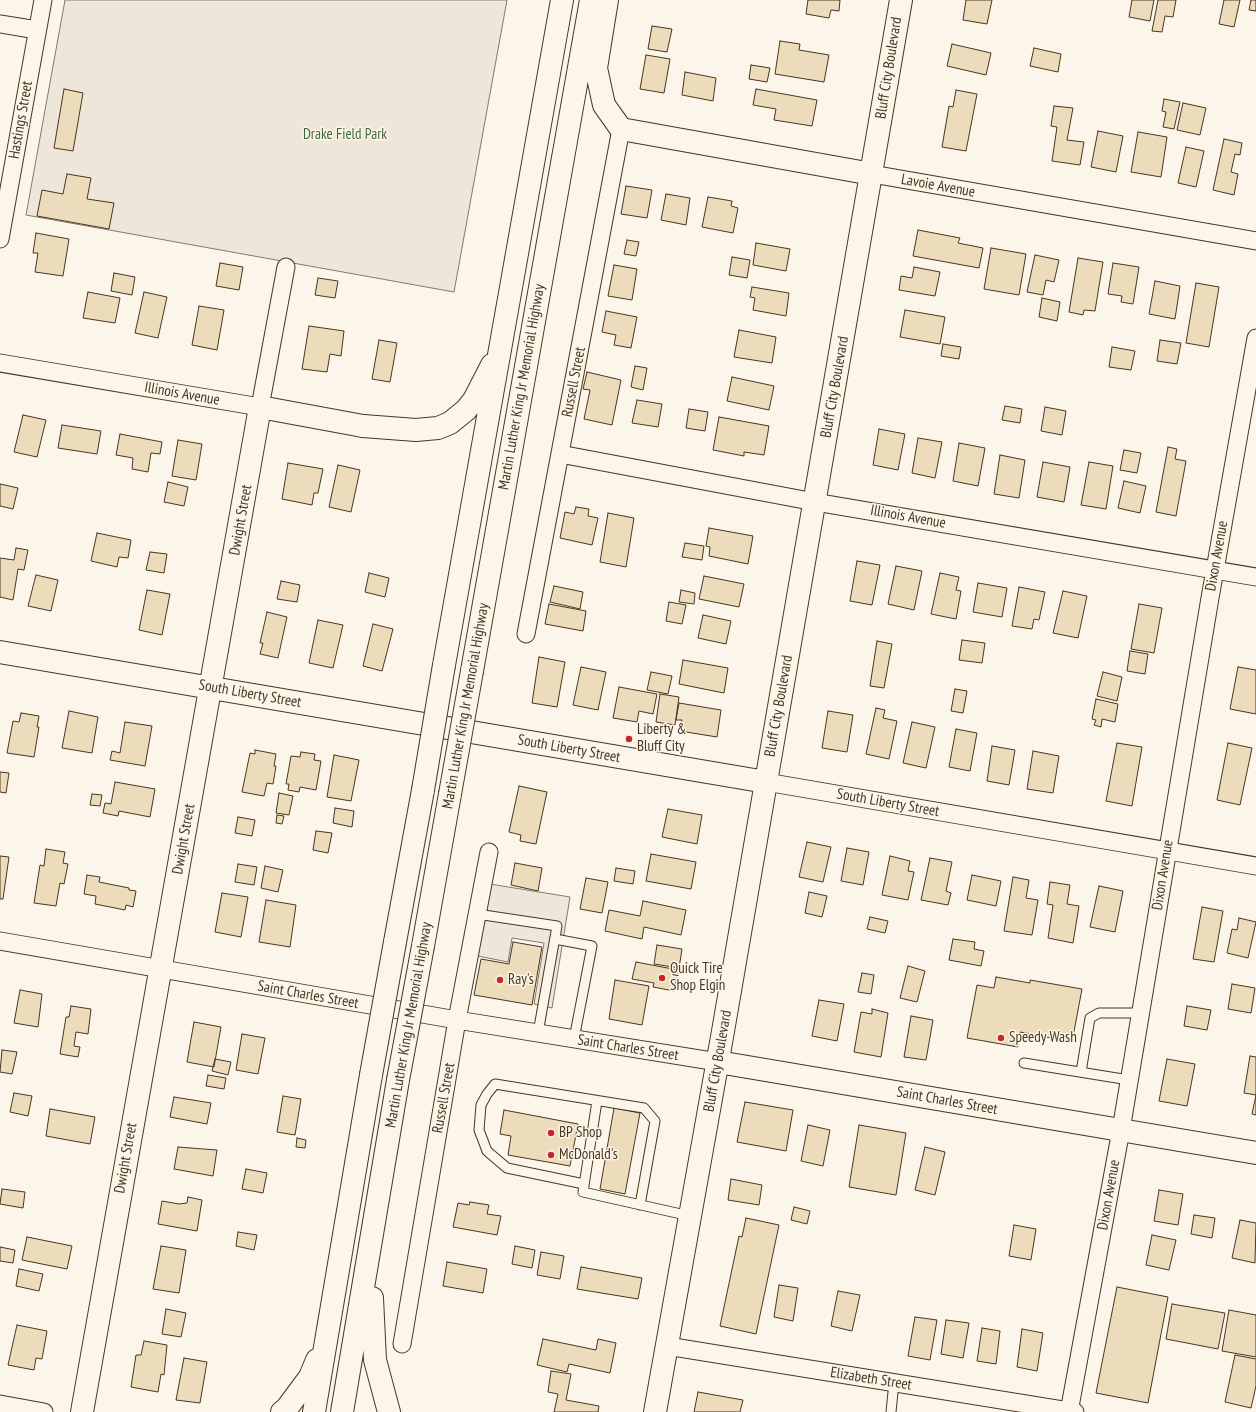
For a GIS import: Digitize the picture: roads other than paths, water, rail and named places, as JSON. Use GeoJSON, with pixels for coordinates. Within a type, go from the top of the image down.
{"type":"FeatureCollection","features":[{"type":"Feature","properties":{"kind":"main road","name":"Martin Luther King Jr Memorial Highway"},"geometry":{"type":"LineString","coordinates":[[314,1412],[371,1075],[503,344],[562,0]]}},
{"type":"Feature","properties":{"kind":"main road","name":"Martin Luther King Jr Memorial Highway"},"geometry":{"type":"LineString","coordinates":[[342,1412],[398,1080],[591,0]]}},
{"type":"Feature","properties":{"kind":"main road"},"geometry":{"type":"LineString","coordinates":[[607,0],[596,68],[604,105],[621,129]]}},
{"type":"Feature","properties":{"kind":"main road","name":"Bluff City Boulevard"},"geometry":{"type":"LineString","coordinates":[[655,1412],[718,1062],[872,174],[900,0]]}},
{"type":"Feature","properties":{"kind":"main road","name":"Lavoie Avenue"},"geometry":{"type":"LineString","coordinates":[[621,129],[872,174]]}},
{"type":"Feature","properties":{"kind":"main road","name":"Illinois Avenue"},"geometry":{"type":"LineString","coordinates":[[260,407],[363,426],[416,430],[438,428],[450,423],[474,400],[503,344]]}},
{"type":"Feature","properties":{"kind":"main road","name":"Dwight Street"},"geometry":{"type":"LineString","coordinates":[[82,1412],[260,407]]}},
{"type":"Feature","properties":{"kind":"main road","name":"South Liberty Street"},"geometry":{"type":"LineString","coordinates":[[0,652],[766,782]]}},
{"type":"Feature","properties":{"kind":"main road","name":"Saint Charles Street"},"geometry":{"type":"LineString","coordinates":[[718,1062],[1256,1153]]}},
{"type":"Feature","properties":{"kind":"main road"},"geometry":{"type":"LineString","coordinates":[[373,1234],[371,1310],[374,1360],[389,1412]]}},
{"type":"Feature","properties":{"kind":"main road"},"geometry":{"type":"LineString","coordinates":[[282,1412],[287,1408],[310,1377],[328,1333]]}},
{"type":"Feature","properties":{"kind":"street","name":"Hastings Street"},"geometry":{"type":"LineString","coordinates":[[0,239],[43,0]]}},
{"type":"Feature","properties":{"kind":"street"},"geometry":{"type":"LineString","coordinates":[[0,24],[37,30]]}},
{"type":"Feature","properties":{"kind":"street","name":"Russell Street"},"geometry":{"type":"LineString","coordinates":[[526,634],[621,129]]}},
{"type":"Feature","properties":{"kind":"street","name":"Lavoie Avenue"},"geometry":{"type":"LineString","coordinates":[[872,174],[1256,241]]}},
{"type":"Feature","properties":{"kind":"street","name":"Dwight Street"},"geometry":{"type":"LineString","coordinates":[[260,407],[286,267]]}},
{"type":"Feature","properties":{"kind":"street","name":"Dixon Avenue"},"geometry":{"type":"LineString","coordinates":[[1071,1412],[1121,1130],[1167,850],[1256,338]]}},
{"type":"Feature","properties":{"kind":"street","name":"Illinois Avenue"},"geometry":{"type":"LineString","coordinates":[[0,363],[260,407]]}},
{"type":"Feature","properties":{"kind":"street","name":"Illinois Avenue"},"geometry":{"type":"LineString","coordinates":[[560,454],[815,502],[1256,577]]}},
{"type":"Feature","properties":{"kind":"street","name":"South Liberty Street"},"geometry":{"type":"LineString","coordinates":[[766,782],[1256,866]]}},
{"type":"Feature","properties":{"kind":"street","name":"Russell Street"},"geometry":{"type":"LineString","coordinates":[[402,1344],[456,1020],[489,852]]}},
{"type":"Feature","properties":{"kind":"street","name":"Saint Charles Street"},"geometry":{"type":"LineString","coordinates":[[0,941],[456,1020],[718,1062]]}},
{"type":"Feature","properties":{"kind":"street","name":"Elizabeth Street"},"geometry":{"type":"LineString","coordinates":[[667,1346],[1071,1412]]}},
{"type":"Feature","properties":{"kind":"street"},"geometry":{"type":"LineString","coordinates":[[0,1404],[44,1412]]}},
{"type":"Feature","properties":{"kind":"lane"},"geometry":{"type":"LineString","coordinates":[[477,914],[557,926],[538,1033]]}},
{"type":"Feature","properties":{"kind":"lane"},"geometry":{"type":"LineString","coordinates":[[555,939],[592,946],[574,1039]]}},
{"type":"Feature","properties":{"kind":"lane"},"geometry":{"type":"LineString","coordinates":[[1081,1072],[1090,1018],[1099,1012],[1140,1013]]}},
{"type":"Feature","properties":{"kind":"lane"},"geometry":{"type":"LineString","coordinates":[[1024,1063],[1129,1080]]}},
{"type":"Feature","properties":{"kind":"lane"},"geometry":{"type":"LineString","coordinates":[[584,1184],[507,1168],[487,1151],[479,1130],[481,1105],[495,1084],[644,1108],[655,1121],[640,1205]]}},
{"type":"Feature","properties":{"kind":"lane"},"geometry":{"type":"LineString","coordinates":[[597,1101],[582,1192],[690,1216]]}},
{"type":"Feature","properties":{"kind":"lane"},"geometry":{"type":"LineString","coordinates":[[891,1412],[894,1382]]}},
{"type":"Feature","properties":{"kind":"place","name":"Liberty & Bluff City"},"geometry":{"type":"Point","coordinates":[629,739]}},
{"type":"Feature","properties":{"kind":"place","name":"Quick Tire Shop Elgin"},"geometry":{"type":"Point","coordinates":[662,978]}},
{"type":"Feature","properties":{"kind":"place","name":"Ray's"},"geometry":{"type":"Point","coordinates":[500,980]}},
{"type":"Feature","properties":{"kind":"place","name":"Speedy Wash"},"geometry":{"type":"Point","coordinates":[1001,1038]}},
{"type":"Feature","properties":{"kind":"place","name":"BP Shop"},"geometry":{"type":"Point","coordinates":[551,1133]}},
{"type":"Feature","properties":{"kind":"place","name":"McDonald's"},"geometry":{"type":"Point","coordinates":[551,1155]}},
{"type":"Feature","properties":{"kind":"park label","name":"Drake Field Park"},"geometry":{"type":"Point","coordinates":[345,135]}}]}
